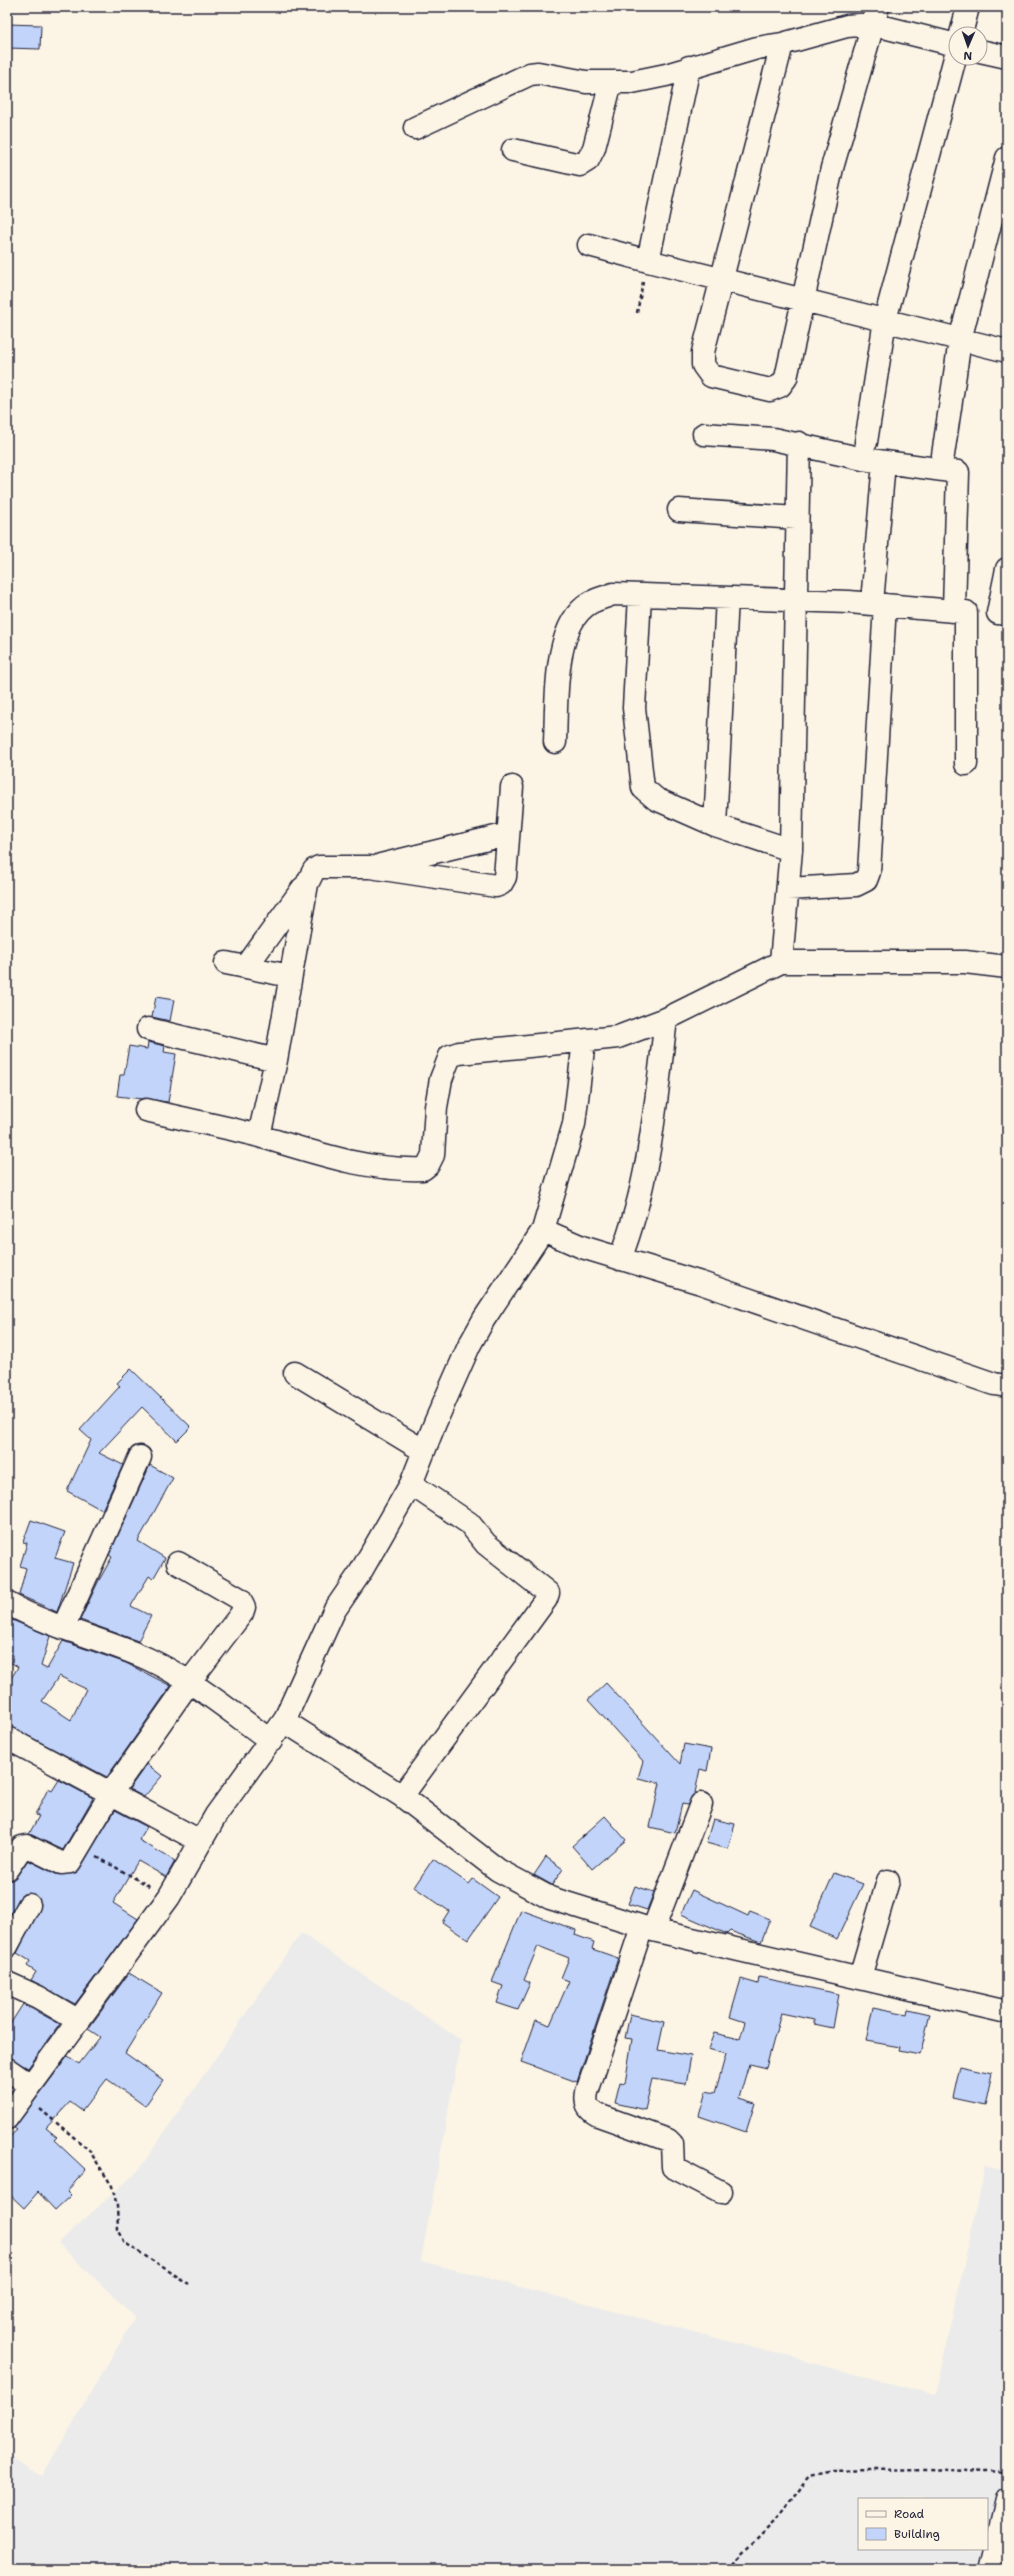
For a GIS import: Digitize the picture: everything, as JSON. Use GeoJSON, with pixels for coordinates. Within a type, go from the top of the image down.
{"type":"FeatureCollection","features":[{"type":"Feature","properties":{"kind":"street"},"geometry":{"type":"LineString","coordinates":[[963,26],[968,7]]}},
{"type":"Feature","properties":{"kind":"street"},"geometry":{"type":"LineString","coordinates":[[782,44],[723,280],[706,335],[703,365],[711,376],[770,390],[780,386],[786,378],[802,299],[832,168],[875,15]]}},
{"type":"Feature","properties":{"kind":"street"},"geometry":{"type":"LineString","coordinates":[[415,128],[530,74],[586,82],[632,82],[666,75],[757,48],[782,44],[847,26],[875,15],[948,43]]}},
{"type":"Feature","properties":{"kind":"street"},"geometry":{"type":"LineString","coordinates":[[988,53],[1007,57]]}},
{"type":"Feature","properties":{"kind":"street"},"geometry":{"type":"LineString","coordinates":[[866,442],[885,320],[953,66]]}},
{"type":"Feature","properties":{"kind":"street"},"geometry":{"type":"LineString","coordinates":[[648,261],[689,67]]}},
{"type":"Feature","properties":{"kind":"street"},"geometry":{"type":"LineString","coordinates":[[514,150],[580,164],[588,160],[594,148],[611,82]]}},
{"type":"Feature","properties":{"kind":"street"},"geometry":{"type":"LineString","coordinates":[[943,455],[960,340],[1007,158]]}},
{"type":"Feature","properties":{"kind":"street"},"geometry":{"type":"LineString","coordinates":[[589,245],[1007,351]]}},
{"type":"Feature","properties":{"kind":"street"},"geometry":{"type":"LineString","coordinates":[[704,434],[799,443],[884,462],[958,472],[954,609]]}},
{"type":"Feature","properties":{"kind":"street"},"geometry":{"type":"LineString","coordinates":[[781,962],[791,850],[796,518],[799,443]]}},
{"type":"Feature","properties":{"kind":"street"},"geometry":{"type":"LineString","coordinates":[[788,889],[856,885],[866,880],[869,872],[884,462]]}},
{"type":"Feature","properties":{"kind":"street"},"geometry":{"type":"LineString","coordinates":[[679,510],[796,518]]}},
{"type":"Feature","properties":{"kind":"street"},"geometry":{"type":"LineString","coordinates":[[1007,568],[998,613],[1007,614]]}},
{"type":"Feature","properties":{"kind":"street"},"geometry":{"type":"LineString","coordinates":[[555,742],[558,680],[566,634],[578,614],[590,603],[613,594],[795,599],[954,609],[966,612],[966,764]]}},
{"type":"Feature","properties":{"kind":"street"},"geometry":{"type":"LineString","coordinates":[[640,595],[634,708],[643,788],[656,799],[715,825],[791,850]]}},
{"type":"Feature","properties":{"kind":"street"},"geometry":{"type":"LineString","coordinates":[[715,825],[727,598]]}},
{"type":"Feature","properties":{"kind":"street"},"geometry":{"type":"LineString","coordinates":[[290,976],[236,965],[307,884],[316,867],[370,867],[496,886],[501,884],[505,878],[512,787]]}},
{"type":"Feature","properties":{"kind":"street"},"geometry":{"type":"LineString","coordinates":[[370,867],[508,834]]}},
{"type":"Feature","properties":{"kind":"street"},"geometry":{"type":"LineString","coordinates":[[259,1136],[276,1060],[307,884]]}},
{"type":"Feature","properties":{"kind":"street"},"geometry":{"type":"LineString","coordinates":[[146,1110],[259,1136],[307,1152],[369,1166],[423,1169],[428,1165],[433,1155],[436,1107],[443,1072],[450,1056],[458,1053],[542,1043],[584,1041],[618,1037],[666,1019],[781,962],[965,962],[1007,967]]}},
{"type":"Feature","properties":{"kind":"street"},"geometry":{"type":"LineString","coordinates":[[620,1259],[629,1235],[648,1167],[666,1019]]}},
{"type":"Feature","properties":{"kind":"street"},"geometry":{"type":"LineString","coordinates":[[148,1029],[276,1060]]}},
{"type":"Feature","properties":{"kind":"street"},"geometry":{"type":"LineString","coordinates":[[7,2118],[26,2090],[79,2021],[169,1897],[200,1841],[284,1721],[334,1612],[367,1560],[411,1484],[469,1346],[484,1319],[543,1230],[574,1124],[584,1041]]}},
{"type":"Feature","properties":{"kind":"street"},"geometry":{"type":"LineString","coordinates":[[543,1230],[582,1247],[701,1284],[994,1384],[1007,1386]]}},
{"type":"Feature","properties":{"kind":"street"},"geometry":{"type":"LineString","coordinates":[[296,1373],[424,1451]]}},
{"type":"Feature","properties":{"kind":"street"},"geometry":{"type":"LineString","coordinates":[[63,1628],[140,1457]]}},
{"type":"Feature","properties":{"kind":"street"},"geometry":{"type":"LineString","coordinates":[[402,1796],[546,1599],[548,1594],[486,1544],[469,1522],[411,1484]]}},
{"type":"Feature","properties":{"kind":"street"},"geometry":{"type":"LineString","coordinates":[[7,1869],[22,1847],[27,1846],[61,1863],[70,1862],[80,1848],[111,1793],[190,1681],[242,1613],[244,1607],[240,1599],[178,1563]]}},
{"type":"Feature","properties":{"kind":"street"},"geometry":{"type":"LineString","coordinates":[[8,1604],[28,1615],[147,1659],[190,1681],[271,1741]]}},
{"type":"Feature","properties":{"kind":"street"},"geometry":{"type":"LineString","coordinates":[[284,1721],[402,1796],[498,1870],[528,1888],[571,1906],[648,1928],[860,1977],[946,2000],[1007,2012]]}},
{"type":"Feature","properties":{"kind":"street"},"geometry":{"type":"LineString","coordinates":[[7,1738],[200,1841]]}},
{"type":"Feature","properties":{"kind":"street"},"geometry":{"type":"LineString","coordinates":[[701,1804],[648,1928],[587,2092],[586,2103],[590,2111],[598,2115],[668,2140],[672,2144],[673,2167],[721,2192]]}},
{"type":"Feature","properties":{"kind":"street"},"geometry":{"type":"LineString","coordinates":[[860,1977],[888,1881]]}},
{"type":"Feature","properties":{"kind":"street"},"geometry":{"type":"LineString","coordinates":[[7,1946],[29,1905]]}},
{"type":"Feature","properties":{"kind":"street"},"geometry":{"type":"LineString","coordinates":[[7,1983],[38,1997],[79,2021]]}},
{"type":"Feature","properties":{"kind":"street"},"geometry":{"type":"LineString","coordinates":[[7,2069],[26,2090]]}},
{"type":"Feature","properties":{"kind":"street"},"geometry":{"type":"LineString","coordinates":[[990,2569],[1007,2500]]}},
{"type":"Feature","properties":{"kind":"path"},"geometry":{"type":"LineString","coordinates":[[636,313],[648,261]]}},
{"type":"Feature","properties":{"kind":"path"},"geometry":{"type":"LineString","coordinates":[[80,1848],[169,1897]]}},
{"type":"Feature","properties":{"kind":"path"},"geometry":{"type":"LineString","coordinates":[[26,2090],[89,2150],[112,2186],[117,2206],[118,2230],[125,2243],[189,2284]]}},
{"type":"Feature","properties":{"kind":"path"},"geometry":{"type":"LineString","coordinates":[[727,2569],[774,2521],[809,2476],[832,2471],[928,2469],[1007,2473]]}},
{"type":"Feature","properties":{"kind":"shaded area"},"geometry":{"type":"Polygon","coordinates":[[[301,1933],[461,2040],[421,2261],[935,2395],[986,2165],[1007,2171],[1007,2569],[7,2569],[7,2454],[42,2476],[135,2317],[58,2243],[138,2171],[301,1933]]]}},
{"type":"Feature","properties":{"kind":"building"},"geometry":{"type":"Polygon","coordinates":[[[7,24],[41,25],[40,49],[7,48],[7,24]]]}},
{"type":"Feature","properties":{"kind":"building"},"geometry":{"type":"Polygon","coordinates":[[[156,997],[174,1000],[170,1021],[152,1017],[156,997]]]}},
{"type":"Feature","properties":{"kind":"building"},"geometry":{"type":"Polygon","coordinates":[[[148,1042],[165,1046],[164,1052],[176,1054],[168,1102],[117,1096],[120,1075],[124,1075],[129,1046],[147,1049],[148,1042]]]}},
{"type":"Feature","properties":{"kind":"building"},"geometry":{"type":"Polygon","coordinates":[[[131,1369],[191,1427],[177,1441],[142,1407],[99,1453],[123,1465],[102,1510],[67,1491],[91,1440],[80,1430],[120,1386],[117,1383],[131,1369]]]}},
{"type":"Feature","properties":{"kind":"building"},"geometry":{"type":"Polygon","coordinates":[[[150,1465],[173,1478],[138,1541],[165,1558],[153,1579],[149,1576],[131,1606],[151,1616],[138,1641],[80,1620],[112,1557],[109,1555],[150,1465]]]}},
{"type":"Feature","properties":{"kind":"building"},"geometry":{"type":"Polygon","coordinates":[[[31,1520],[65,1532],[55,1558],[73,1563],[57,1612],[19,1595],[26,1568],[20,1566],[27,1543],[23,1542],[31,1520]]]}},
{"type":"Feature","properties":{"kind":"building"},"geometry":{"type":"Polygon","coordinates":[[[12,1620],[50,1636],[41,1666],[47,1669],[63,1641],[126,1663],[171,1686],[107,1777],[7,1725],[7,1685],[18,1667],[7,1660],[7,1627],[12,1620]],[[59,1676],[42,1701],[71,1720],[86,1689],[59,1676]]]}},
{"type":"Feature","properties":{"kind":"building"},"geometry":{"type":"Polygon","coordinates":[[[606,1683],[680,1764],[684,1744],[711,1749],[707,1771],[700,1769],[695,1793],[687,1805],[682,1804],[675,1833],[650,1827],[660,1783],[638,1778],[643,1761],[588,1700],[606,1683]]]}},
{"type":"Feature","properties":{"kind":"building"},"geometry":{"type":"Polygon","coordinates":[[[147,1764],[162,1776],[144,1797],[129,1789],[147,1764]]]}},
{"type":"Feature","properties":{"kind":"building"},"geometry":{"type":"Polygon","coordinates":[[[59,1780],[93,1798],[63,1850],[29,1834],[39,1816],[35,1815],[48,1789],[52,1791],[59,1780]]]}},
{"type":"Feature","properties":{"kind":"building"},"geometry":{"type":"Polygon","coordinates":[[[115,1810],[147,1827],[139,1840],[175,1861],[166,1877],[138,1861],[113,1903],[138,1919],[75,2004],[31,1980],[36,1972],[27,1966],[30,1961],[17,1953],[41,1904],[35,1894],[23,1894],[7,1920],[7,1881],[17,1876],[28,1860],[56,1874],[77,1872],[115,1810]]]}},
{"type":"Feature","properties":{"kind":"building"},"geometry":{"type":"Polygon","coordinates":[[[605,1816],[626,1840],[592,1869],[572,1846],[605,1816]]]}},
{"type":"Feature","properties":{"kind":"building"},"geometry":{"type":"Polygon","coordinates":[[[713,1819],[735,1824],[728,1849],[706,1843],[713,1819]]]}},
{"type":"Feature","properties":{"kind":"building"},"geometry":{"type":"Polygon","coordinates":[[[546,1857],[563,1869],[552,1885],[534,1875],[546,1857]]]}},
{"type":"Feature","properties":{"kind":"building"},"geometry":{"type":"Polygon","coordinates":[[[433,1859],[469,1884],[473,1879],[498,1897],[468,1940],[442,1922],[449,1911],[414,1887],[433,1859]]]}},
{"type":"Feature","properties":{"kind":"building"},"geometry":{"type":"Polygon","coordinates":[[[834,1873],[863,1884],[837,1939],[810,1927],[834,1873]]]}},
{"type":"Feature","properties":{"kind":"building"},"geometry":{"type":"Polygon","coordinates":[[[635,1886],[654,1892],[647,1910],[628,1904],[635,1886]]]}},
{"type":"Feature","properties":{"kind":"building"},"geometry":{"type":"Polygon","coordinates":[[[692,1890],[748,1916],[750,1911],[770,1919],[761,1942],[730,1931],[727,1934],[681,1914],[692,1890]]]}},
{"type":"Feature","properties":{"kind":"building"},"geometry":{"type":"Polygon","coordinates":[[[521,1910],[576,1930],[575,1935],[594,1942],[592,1949],[618,1958],[577,2082],[521,2062],[536,2020],[550,2025],[569,1981],[561,1978],[569,1958],[538,1946],[524,1980],[530,1983],[518,2010],[497,2003],[503,1986],[492,1982],[521,1910]]]}},
{"type":"Feature","properties":{"kind":"building"},"geometry":{"type":"Polygon","coordinates":[[[129,1973],[162,1993],[125,2053],[163,2080],[145,2106],[107,2079],[82,2111],[70,2102],[46,2128],[57,2137],[54,2140],[86,2170],[67,2191],[71,2195],[55,2210],[38,2192],[24,2208],[7,2192],[7,2139],[17,2130],[14,2128],[68,2056],[79,2064],[100,2037],[88,2029],[129,1973]]]}},
{"type":"Feature","properties":{"kind":"building"},"geometry":{"type":"Polygon","coordinates":[[[759,1977],[839,1994],[833,2028],[814,2024],[814,2020],[781,2013],[766,2068],[749,2064],[739,2098],[755,2103],[746,2132],[699,2116],[706,2091],[715,2093],[726,2054],[708,2049],[714,2033],[740,2039],[745,2022],[730,2017],[741,1979],[758,1984],[759,1977]]]}},
{"type":"Feature","properties":{"kind":"building"},"geometry":{"type":"Polygon","coordinates":[[[23,2004],[60,2024],[28,2068],[7,2057],[7,2029],[23,2004]]]}},
{"type":"Feature","properties":{"kind":"building"},"geometry":{"type":"Polygon","coordinates":[[[873,2007],[907,2014],[908,2009],[930,2014],[920,2055],[899,2051],[900,2047],[866,2041],[873,2007]]]}},
{"type":"Feature","properties":{"kind":"building"},"geometry":{"type":"Polygon","coordinates":[[[630,2014],[664,2022],[658,2050],[691,2056],[686,2084],[652,2079],[645,2110],[615,2103],[620,2083],[625,2084],[632,2039],[625,2038],[630,2014]]]}},
{"type":"Feature","properties":{"kind":"building"},"geometry":{"type":"Polygon","coordinates":[[[960,2066],[992,2073],[985,2105],[953,2098],[960,2066]]]}}]}
